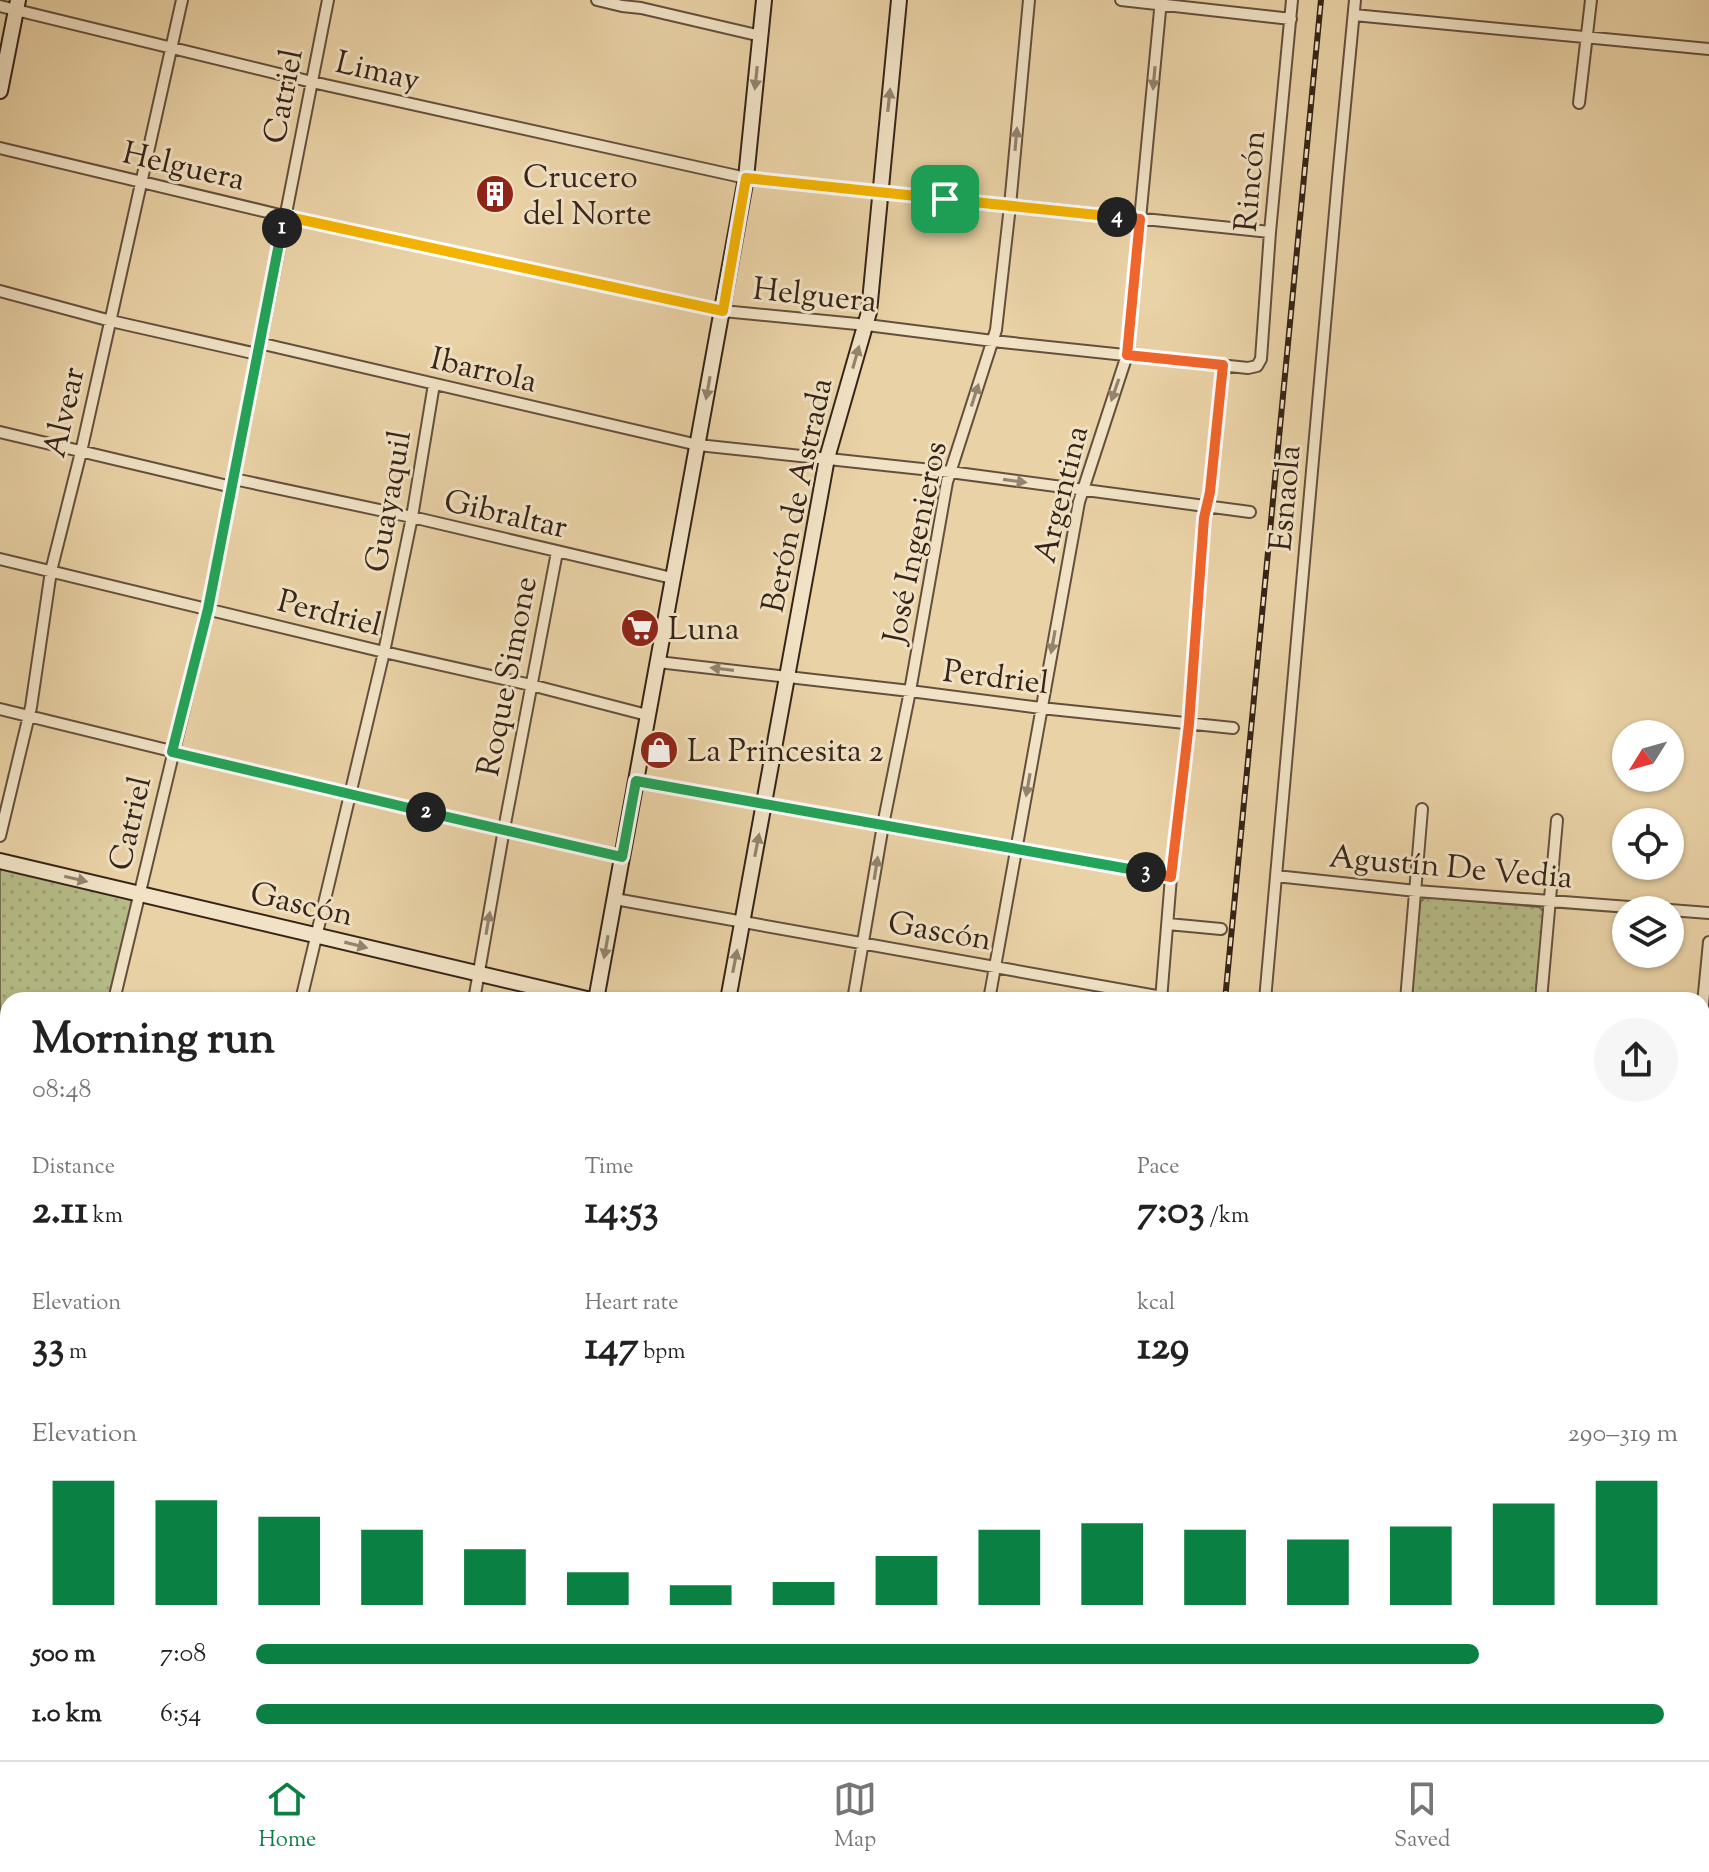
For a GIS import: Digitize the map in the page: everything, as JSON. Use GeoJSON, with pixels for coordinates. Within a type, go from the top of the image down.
{"type":"FeatureCollection","features":[{"type":"Feature","properties":{"kind":"street","name":"Alvear"},"geometry":{"type":"LineString","coordinates":[[0,836],[29,716],[51,571],[81,452],[182,0]]}},
{"type":"Feature","properties":{"kind":"street","name":"Catriel"},"geometry":{"type":"LineString","coordinates":[[116,992],[208,609],[328,0]]}},
{"type":"Feature","properties":{"kind":"street"},"geometry":{"type":"LineString","coordinates":[[597,0],[622,6],[633,3],[761,36]]}},
{"type":"Feature","properties":{"kind":"street"},"geometry":{"type":"LineString","coordinates":[[595,992],[615,899],[746,178],[764,0]]}},
{"type":"Feature","properties":{"kind":"street","name":"Berón de Astrada"},"geometry":{"type":"LineString","coordinates":[[729,992],[827,458],[867,325],[899,0]]}},
{"type":"Feature","properties":{"kind":"street","name":"José Ingenieros"},"geometry":{"type":"LineString","coordinates":[[854,992],[950,472],[993,341],[1010,206],[1029,0]]}},
{"type":"Feature","properties":{"kind":"street"},"geometry":{"type":"LineString","coordinates":[[1121,0],[1161,2],[1291,19]]}},
{"type":"Feature","properties":{"kind":"street","name":"Rincón"},"geometry":{"type":"LineString","coordinates":[[1257,366],[1261,359],[1292,0]]}},
{"type":"Feature","properties":{"kind":"street","name":"Esnaola"},"geometry":{"type":"LineString","coordinates":[[1266,992],[1355,0]]}},
{"type":"Feature","properties":{"kind":"street"},"geometry":{"type":"LineString","coordinates":[[1579,103],[1591,0]]}},
{"type":"Feature","properties":{"kind":"street","name":"Argentina"},"geometry":{"type":"LineString","coordinates":[[990,992],[1082,491],[1127,355],[1161,2]]}},
{"type":"Feature","properties":{"kind":"street","name":"Limay"},"geometry":{"type":"LineString","coordinates":[[0,6],[17,5],[171,48],[312,82],[746,178],[1270,232]]}},
{"type":"Feature","properties":{"kind":"street"},"geometry":{"type":"LineString","coordinates":[[0,91],[17,5]]}},
{"type":"Feature","properties":{"kind":"street"},"geometry":{"type":"LineString","coordinates":[[1354,15],[1709,49]]}},
{"type":"Feature","properties":{"kind":"street","name":"Helguera"},"geometry":{"type":"LineString","coordinates":[[0,148],[284,216],[723,311],[1248,368],[1257,366]]}},
{"type":"Feature","properties":{"kind":"street","name":"Ibarrola"},"geometry":{"type":"LineString","coordinates":[[0,291],[111,321],[434,384],[698,445]]}},
{"type":"Feature","properties":{"kind":"street"},"geometry":{"type":"LineString","coordinates":[[1163,992],[1171,877],[1189,724],[1204,518],[1223,365]]}},
{"type":"Feature","properties":{"kind":"street","name":"Guayaquil"},"geometry":{"type":"LineString","coordinates":[[303,992],[384,652],[412,517],[434,384]]}},
{"type":"Feature","properties":{"kind":"street","name":"Gibraltar"},"geometry":{"type":"LineString","coordinates":[[0,432],[81,452],[412,517],[672,578]]}},
{"type":"Feature","properties":{"kind":"street"},"geometry":{"type":"LineString","coordinates":[[698,445],[950,472],[1250,512]]}},
{"type":"Feature","properties":{"kind":"street","name":"Roque Simone"},"geometry":{"type":"LineString","coordinates":[[476,992],[557,552]]}},
{"type":"Feature","properties":{"kind":"street","name":"Perdriel"},"geometry":{"type":"LineString","coordinates":[[0,559],[647,715]]}},
{"type":"Feature","properties":{"kind":"street","name":"Perdriel"},"geometry":{"type":"LineString","coordinates":[[658,662],[1233,728]]}},
{"type":"Feature","properties":{"kind":"street"},"geometry":{"type":"LineString","coordinates":[[0,709],[351,795],[622,857]]}},
{"type":"Feature","properties":{"kind":"street"},"geometry":{"type":"LineString","coordinates":[[636,781],[1171,877]]}},
{"type":"Feature","properties":{"kind":"street"},"geometry":{"type":"LineString","coordinates":[[1407,992],[1422,809]]}},
{"type":"Feature","properties":{"kind":"street"},"geometry":{"type":"LineString","coordinates":[[1542,992],[1557,820]]}},
{"type":"Feature","properties":{"kind":"street","name":"Gascón"},"geometry":{"type":"LineString","coordinates":[[0,861],[557,992]]}},
{"type":"Feature","properties":{"kind":"street","name":"Agustín De Vedia"},"geometry":{"type":"LineString","coordinates":[[1276,876],[1416,891],[1612,906]]}},
{"type":"Feature","properties":{"kind":"street","name":"Gascón"},"geometry":{"type":"LineString","coordinates":[[615,899],[1124,992]]}},
{"type":"Feature","properties":{"kind":"street","name":"Agustín De Vedia"},"geometry":{"type":"LineString","coordinates":[[1684,911],[1709,913]]}},
{"type":"Feature","properties":{"kind":"street"},"geometry":{"type":"LineString","coordinates":[[1168,924],[1221,929]]}},
{"type":"Feature","properties":{"kind":"street"},"geometry":{"type":"LineString","coordinates":[[1704,992],[1709,942]]}},
{"type":"Feature","properties":{"kind":"green space"},"geometry":{"type":"Polygon","coordinates":[[[3,868],[131,898],[133,903],[112,992],[0,992],[0,871],[3,868]]]}},
{"type":"Feature","properties":{"kind":"green space"},"geometry":{"type":"Polygon","coordinates":[[[1426,897],[1539,907],[1544,912],[1536,992],[1410,992],[1418,904],[1426,897]]]}},
{"type":"Feature","properties":{"kind":"railway"},"geometry":{"type":"LineString","coordinates":[[1226,992],[1321,0]]}},
{"type":"Feature","properties":{"kind":"place","name":"Crucero del Norte"},"geometry":{"type":"Point","coordinates":[495,194]}},
{"type":"Feature","properties":{"kind":"place","name":"Luna"},"geometry":{"type":"Point","coordinates":[640,628]}},
{"type":"Feature","properties":{"kind":"place","name":"La Princesita 2"},"geometry":{"type":"Point","coordinates":[659,750]}},
{"type":"Feature","properties":{"kind":"route"},"geometry":{"type":"LineString","coordinates":[[746,178],[945,199],[1140,219],[1127,355],[1223,365],[1210,492],[1204,518],[1189,724],[1171,877],[636,781],[622,857],[172,752],[208,609],[284,216],[723,311],[746,178]]}}]}
